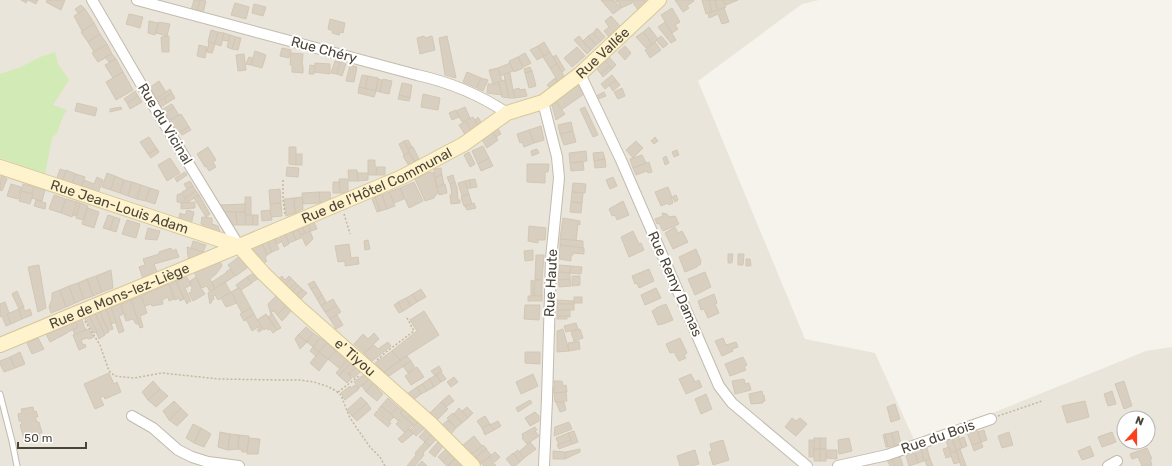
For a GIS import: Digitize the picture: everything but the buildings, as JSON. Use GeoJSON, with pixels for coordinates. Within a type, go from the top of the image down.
{"type":"FeatureCollection","features":[{"type":"Feature","properties":{"kind":"street","name":"Rue du Vicinal"},"geometry":{"type":"LineString","coordinates":[[92,0],[159,115],[239,246]]}},
{"type":"Feature","properties":{"kind":"street","name":"Rue Chéry"},"geometry":{"type":"LineString","coordinates":[[137,0],[435,79],[489,101],[507,113]]}},
{"type":"Feature","properties":{"kind":"street","name":"Rue Vallée"},"geometry":{"type":"LineString","coordinates":[[543,102],[580,74],[659,0]]}},
{"type":"Feature","properties":{"kind":"street","name":"Rue Remy Damas"},"geometry":{"type":"LineString","coordinates":[[580,74],[621,160],[719,386],[732,403],[807,466]]}},
{"type":"Feature","properties":{"kind":"street","name":"Rue de l'Hôtel Communal"},"geometry":{"type":"LineString","coordinates":[[239,246],[402,177],[464,144],[507,113],[543,102]]}},
{"type":"Feature","properties":{"kind":"street","name":"Rue Haute"},"geometry":{"type":"LineString","coordinates":[[543,102],[558,166],[551,258],[544,466]]}},
{"type":"Feature","properties":{"kind":"street","name":"Rue Jean-Louis Adam"},"geometry":{"type":"LineString","coordinates":[[0,168],[239,246]]}},
{"type":"Feature","properties":{"kind":"street","name":"Rue de Mons-lez-Liège"},"geometry":{"type":"LineString","coordinates":[[0,345],[239,246]]}},
{"type":"Feature","properties":{"kind":"street","name":"e' Tiyou"},"geometry":{"type":"LineString","coordinates":[[239,246],[298,306],[430,423],[473,466]]}},
{"type":"Feature","properties":{"kind":"street"},"geometry":{"type":"LineString","coordinates":[[132,416],[153,428],[178,450],[192,457],[208,462],[238,466]]}},
{"type":"Feature","properties":{"kind":"street","name":"Rue du Bois"},"geometry":{"type":"LineString","coordinates":[[838,466],[887,455],[991,419]]}},
{"type":"Feature","properties":{"kind":"lane"},"geometry":{"type":"LineString","coordinates":[[0,394],[17,466]]}},
{"type":"Feature","properties":{"kind":"path"},"geometry":{"type":"LineString","coordinates":[[283,180],[283,199],[287,225]]}},
{"type":"Feature","properties":{"kind":"path"},"geometry":{"type":"LineString","coordinates":[[341,203],[350,234]]}},
{"type":"Feature","properties":{"kind":"path"},"geometry":{"type":"LineString","coordinates":[[80,312],[100,345],[109,371],[115,376],[134,378],[162,373],[219,379],[300,380],[322,384],[338,393],[356,427],[370,447],[380,457],[385,466]]}},
{"type":"Feature","properties":{"kind":"path"},"geometry":{"type":"LineString","coordinates":[[338,393],[386,352],[414,331],[406,316]]}},
{"type":"Feature","properties":{"kind":"path"},"geometry":{"type":"LineString","coordinates":[[991,419],[1007,412],[1042,401]]}},
{"type":"Feature","properties":{"kind":"shaded area"},"geometry":{"type":"Polygon","coordinates":[[[0,0],[819,0],[802,4],[698,81],[805,339],[875,353],[916,444],[1146,351],[1172,347],[1172,466],[0,466],[0,0]]]}},
{"type":"Feature","properties":{"kind":"green space"},"geometry":{"type":"Polygon","coordinates":[[[55,52],[58,64],[69,80],[53,105],[67,110],[57,133],[52,138],[45,174],[0,158],[0,74],[21,67],[40,57],[55,52]]]}}]}
